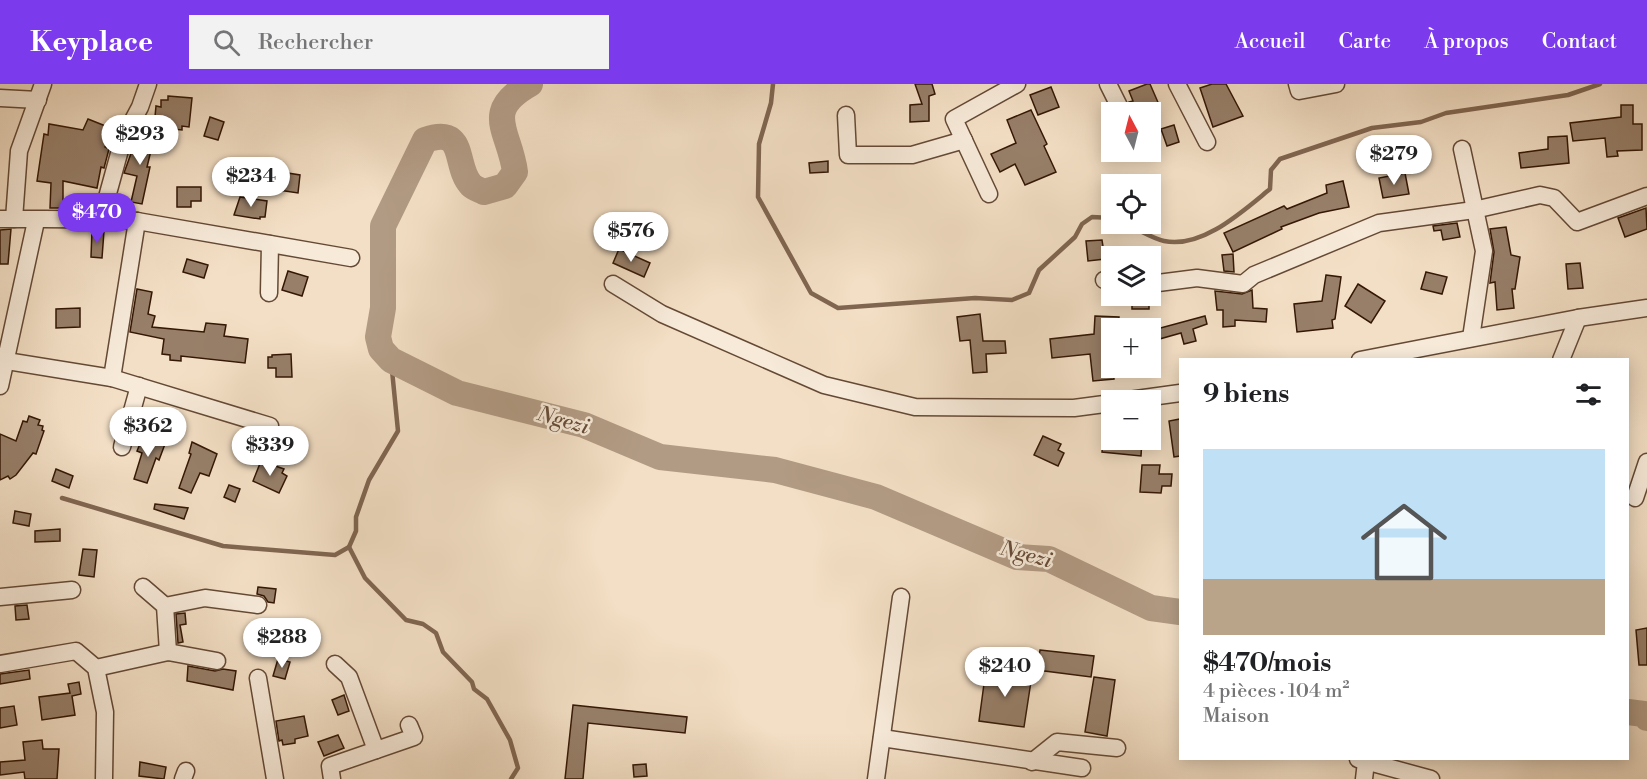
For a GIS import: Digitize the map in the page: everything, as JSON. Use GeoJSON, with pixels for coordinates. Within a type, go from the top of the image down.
{"type":"FeatureCollection","features":[{"type":"Feature","properties":{"kind":"street"},"geometry":{"type":"LineString","coordinates":[[101,219],[123,139],[140,107],[148,84]]}},
{"type":"Feature","properties":{"kind":"street"},"geometry":{"type":"LineString","coordinates":[[989,194],[954,119],[1017,84]]}},
{"type":"Feature","properties":{"kind":"street"},"geometry":{"type":"LineString","coordinates":[[1108,84],[1117,102]]}},
{"type":"Feature","properties":{"kind":"street"},"geometry":{"type":"LineString","coordinates":[[1177,84],[1208,142]]}},
{"type":"Feature","properties":{"kind":"street"},"geometry":{"type":"LineString","coordinates":[[1297,84],[1299,91],[1336,84]]}},
{"type":"Feature","properties":{"kind":"street"},"geometry":{"type":"LineString","coordinates":[[0,98],[41,92],[19,151],[7,219],[137,221],[351,258]]}},
{"type":"Feature","properties":{"kind":"street"},"geometry":{"type":"LineString","coordinates":[[846,115],[848,155],[912,155],[964,140]]}},
{"type":"Feature","properties":{"kind":"street"},"geometry":{"type":"LineString","coordinates":[[1462,149],[1484,251],[1471,338]]}},
{"type":"Feature","properties":{"kind":"street"},"geometry":{"type":"LineString","coordinates":[[1161,283],[1197,278],[1242,284],[1254,275],[1379,223],[1474,210],[1540,195],[1554,198],[1577,222],[1647,196]]}},
{"type":"Feature","properties":{"kind":"street"},"geometry":{"type":"LineString","coordinates":[[0,386],[3,360],[36,221]]}},
{"type":"Feature","properties":{"kind":"street"},"geometry":{"type":"LineString","coordinates":[[112,378],[137,221]]}},
{"type":"Feature","properties":{"kind":"street"},"geometry":{"type":"LineString","coordinates":[[269,293],[270,244]]}},
{"type":"Feature","properties":{"kind":"street"},"geometry":{"type":"LineString","coordinates":[[613,284],[662,314],[824,385],[915,407],[1074,408],[1101,404]]}},
{"type":"Feature","properties":{"kind":"street"},"geometry":{"type":"LineString","coordinates":[[1370,358],[1578,318],[1647,308]]}},
{"type":"Feature","properties":{"kind":"street"},"geometry":{"type":"LineString","coordinates":[[1562,358],[1578,318]]}},
{"type":"Feature","properties":{"kind":"street"},"geometry":{"type":"LineString","coordinates":[[3,360],[112,378],[270,426]]}},
{"type":"Feature","properties":{"kind":"street"},"geometry":{"type":"LineString","coordinates":[[122,447],[139,386]]}},
{"type":"Feature","properties":{"kind":"street"},"geometry":{"type":"LineString","coordinates":[[1161,396],[1179,393]]}},
{"type":"Feature","properties":{"kind":"street"},"geometry":{"type":"LineString","coordinates":[[1635,498],[1647,462]]}},
{"type":"Feature","properties":{"kind":"street"},"geometry":{"type":"LineString","coordinates":[[143,587],[165,606],[168,652]]}},
{"type":"Feature","properties":{"kind":"street"},"geometry":{"type":"LineString","coordinates":[[0,597],[72,590]]}},
{"type":"Feature","properties":{"kind":"street"},"geometry":{"type":"LineString","coordinates":[[876,779],[901,597]]}},
{"type":"Feature","properties":{"kind":"street"},"geometry":{"type":"LineString","coordinates":[[165,606],[205,598],[258,604]]}},
{"type":"Feature","properties":{"kind":"street"},"geometry":{"type":"LineString","coordinates":[[0,664],[76,651],[96,668],[105,712],[104,779]]}},
{"type":"Feature","properties":{"kind":"street"},"geometry":{"type":"LineString","coordinates":[[96,668],[168,652],[217,661]]}},
{"type":"Feature","properties":{"kind":"street"},"geometry":{"type":"LineString","coordinates":[[335,664],[349,677],[376,750]]}},
{"type":"Feature","properties":{"kind":"street"},"geometry":{"type":"LineString","coordinates":[[258,678],[275,779]]}},
{"type":"Feature","properties":{"kind":"street"},"geometry":{"type":"LineString","coordinates":[[332,779],[330,766],[414,736],[409,725]]}},
{"type":"Feature","properties":{"kind":"street"},"geometry":{"type":"LineString","coordinates":[[882,738],[1082,768]]}},
{"type":"Feature","properties":{"kind":"street"},"geometry":{"type":"LineString","coordinates":[[1032,762],[1057,742],[1117,748]]}},
{"type":"Feature","properties":{"kind":"street"},"geometry":{"type":"LineString","coordinates":[[1364,779],[1362,760],[1431,779]]}},
{"type":"Feature","properties":{"kind":"building"},"geometry":{"type":"Polygon","coordinates":[[[915,84],[932,84],[935,94],[929,96],[929,121],[910,122],[910,105],[922,104],[915,84]]]}},
{"type":"Feature","properties":{"kind":"building"},"geometry":{"type":"Polygon","coordinates":[[[1150,84],[1158,102],[1129,102],[1133,101],[1129,91],[1150,84]]]}},
{"type":"Feature","properties":{"kind":"building"},"geometry":{"type":"Polygon","coordinates":[[[1212,84],[1226,84],[1243,116],[1213,127],[1200,88],[1212,84]]]}},
{"type":"Feature","properties":{"kind":"building"},"geometry":{"type":"Polygon","coordinates":[[[1051,87],[1059,107],[1038,115],[1030,95],[1051,87]]]}},
{"type":"Feature","properties":{"kind":"building"},"geometry":{"type":"Polygon","coordinates":[[[168,96],[192,98],[189,127],[182,126],[182,130],[154,127],[156,106],[161,107],[161,100],[168,100],[168,96]]]}},
{"type":"Feature","properties":{"kind":"building"},"geometry":{"type":"Polygon","coordinates":[[[1621,105],[1633,105],[1633,124],[1642,124],[1642,150],[1617,151],[1618,156],[1607,157],[1605,138],[1573,141],[1570,123],[1621,117],[1621,105]]]}},
{"type":"Feature","properties":{"kind":"building"},"geometry":{"type":"Polygon","coordinates":[[[1031,110],[1047,144],[1044,146],[1056,172],[1025,185],[1015,164],[1000,172],[991,154],[1016,143],[1007,120],[1031,110]]]}},
{"type":"Feature","properties":{"kind":"building"},"geometry":{"type":"Polygon","coordinates":[[[210,117],[224,122],[218,140],[204,136],[210,117]]]}},
{"type":"Feature","properties":{"kind":"building"},"geometry":{"type":"Polygon","coordinates":[[[88,119],[113,129],[105,147],[109,149],[104,168],[101,167],[97,188],[63,181],[63,208],[50,208],[51,183],[37,181],[44,134],[48,135],[49,124],[83,130],[88,119]]]}},
{"type":"Feature","properties":{"kind":"building"},"geometry":{"type":"Polygon","coordinates":[[[1174,125],[1179,142],[1167,146],[1161,129],[1174,125]]]}},
{"type":"Feature","properties":{"kind":"building"},"geometry":{"type":"Polygon","coordinates":[[[138,134],[154,138],[142,204],[131,202],[137,176],[124,173],[138,134]]]}},
{"type":"Feature","properties":{"kind":"building"},"geometry":{"type":"Polygon","coordinates":[[[1567,136],[1569,163],[1521,168],[1519,153],[1548,149],[1548,137],[1567,136]]]}},
{"type":"Feature","properties":{"kind":"building"},"geometry":{"type":"Polygon","coordinates":[[[828,161],[828,172],[810,173],[809,163],[828,161]]]}},
{"type":"Feature","properties":{"kind":"building"},"geometry":{"type":"Polygon","coordinates":[[[275,171],[300,175],[298,193],[272,189],[275,171]]]}},
{"type":"Feature","properties":{"kind":"building"},"geometry":{"type":"Polygon","coordinates":[[[1405,173],[1409,194],[1383,198],[1379,178],[1405,173]]]}},
{"type":"Feature","properties":{"kind":"building"},"geometry":{"type":"Polygon","coordinates":[[[1343,181],[1349,207],[1319,213],[1281,227],[1282,229],[1233,252],[1224,233],[1284,206],[1287,209],[1327,193],[1326,185],[1343,181]]]}},
{"type":"Feature","properties":{"kind":"building"},"geometry":{"type":"Polygon","coordinates":[[[177,187],[201,187],[201,201],[191,201],[191,207],[177,207],[177,187]]]}},
{"type":"Feature","properties":{"kind":"building"},"geometry":{"type":"Polygon","coordinates":[[[240,197],[267,201],[265,217],[260,217],[260,219],[234,215],[240,197]]]}},
{"type":"Feature","properties":{"kind":"building"},"geometry":{"type":"Polygon","coordinates":[[[1646,208],[1647,229],[1625,237],[1618,218],[1646,208]]]}},
{"type":"Feature","properties":{"kind":"building"},"geometry":{"type":"Polygon","coordinates":[[[1457,223],[1460,237],[1443,240],[1441,230],[1434,231],[1433,226],[1457,223]]]}},
{"type":"Feature","properties":{"kind":"building"},"geometry":{"type":"Polygon","coordinates":[[[1506,227],[1511,255],[1520,257],[1515,289],[1512,289],[1514,308],[1497,310],[1495,282],[1490,283],[1494,252],[1490,229],[1506,227]]]}},
{"type":"Feature","properties":{"kind":"building"},"geometry":{"type":"Polygon","coordinates":[[[11,229],[8,264],[0,264],[0,230],[11,229]]]}},
{"type":"Feature","properties":{"kind":"building"},"geometry":{"type":"Polygon","coordinates":[[[92,230],[104,231],[102,258],[91,257],[92,230]]]}},
{"type":"Feature","properties":{"kind":"building"},"geometry":{"type":"Polygon","coordinates":[[[1102,240],[1101,259],[1088,261],[1086,241],[1102,240]]]}},
{"type":"Feature","properties":{"kind":"building"},"geometry":{"type":"Polygon","coordinates":[[[619,249],[650,263],[644,277],[613,263],[619,249]]]}},
{"type":"Feature","properties":{"kind":"building"},"geometry":{"type":"Polygon","coordinates":[[[1233,254],[1234,272],[1224,271],[1222,255],[1233,254]]]}},
{"type":"Feature","properties":{"kind":"building"},"geometry":{"type":"Polygon","coordinates":[[[187,259],[208,265],[204,278],[183,272],[187,259]]]}},
{"type":"Feature","properties":{"kind":"building"},"geometry":{"type":"Polygon","coordinates":[[[1580,263],[1583,288],[1568,289],[1566,264],[1580,263]]]}},
{"type":"Feature","properties":{"kind":"building"},"geometry":{"type":"Polygon","coordinates":[[[288,271],[308,277],[302,296],[282,290],[288,271]]]}},
{"type":"Feature","properties":{"kind":"building"},"geometry":{"type":"Polygon","coordinates":[[[1426,272],[1447,277],[1442,294],[1421,289],[1426,272]]]}},
{"type":"Feature","properties":{"kind":"building"},"geometry":{"type":"Polygon","coordinates":[[[1326,275],[1341,277],[1335,319],[1332,320],[1333,328],[1297,332],[1294,304],[1322,301],[1326,275]]]}},
{"type":"Feature","properties":{"kind":"building"},"geometry":{"type":"Polygon","coordinates":[[[1358,284],[1385,301],[1371,323],[1345,306],[1358,284]]]}},
{"type":"Feature","properties":{"kind":"building"},"geometry":{"type":"Polygon","coordinates":[[[137,289],[152,292],[148,314],[155,316],[152,327],[204,332],[206,323],[226,325],[224,336],[248,339],[245,363],[181,356],[181,361],[170,360],[170,355],[162,354],[164,339],[130,332],[137,289]]]}},
{"type":"Feature","properties":{"kind":"building"},"geometry":{"type":"Polygon","coordinates":[[[1252,290],[1253,308],[1267,309],[1266,322],[1235,320],[1235,326],[1223,327],[1223,310],[1217,310],[1215,291],[1242,294],[1252,290]]]}},
{"type":"Feature","properties":{"kind":"building"},"geometry":{"type":"Polygon","coordinates":[[[1132,306],[1149,306],[1149,309],[1132,309],[1132,306]]]}},
{"type":"Feature","properties":{"kind":"building"},"geometry":{"type":"Polygon","coordinates":[[[80,308],[80,327],[56,328],[56,309],[80,308]]]}},
{"type":"Feature","properties":{"kind":"building"},"geometry":{"type":"Polygon","coordinates":[[[980,314],[983,341],[1005,341],[1006,353],[986,354],[987,372],[973,373],[970,340],[960,341],[957,317],[980,314]]]}},
{"type":"Feature","properties":{"kind":"building"},"geometry":{"type":"Polygon","coordinates":[[[1095,316],[1119,317],[1101,318],[1101,378],[1114,379],[1093,381],[1090,354],[1052,358],[1050,339],[1094,334],[1095,316]]]}},
{"type":"Feature","properties":{"kind":"building"},"geometry":{"type":"Polygon","coordinates":[[[1205,316],[1207,324],[1193,329],[1196,341],[1184,344],[1181,333],[1161,339],[1161,328],[1205,316]]]}},
{"type":"Feature","properties":{"kind":"building"},"geometry":{"type":"Polygon","coordinates":[[[291,354],[292,377],[276,377],[276,368],[268,368],[268,357],[291,354]]]}},
{"type":"Feature","properties":{"kind":"building"},"geometry":{"type":"Polygon","coordinates":[[[29,416],[40,420],[38,425],[43,426],[44,431],[36,454],[33,453],[16,475],[10,479],[8,476],[0,480],[0,434],[16,441],[23,421],[27,422],[29,416]]]}},
{"type":"Feature","properties":{"kind":"building"},"geometry":{"type":"Polygon","coordinates":[[[1179,419],[1179,456],[1174,457],[1169,421],[1179,419]]]}},
{"type":"Feature","properties":{"kind":"building"},"geometry":{"type":"Polygon","coordinates":[[[1043,436],[1061,444],[1058,450],[1064,453],[1058,466],[1034,455],[1043,436]]]}},
{"type":"Feature","properties":{"kind":"building"},"geometry":{"type":"Polygon","coordinates":[[[142,439],[165,444],[159,460],[156,458],[147,483],[134,479],[142,453],[137,451],[142,439]]]}},
{"type":"Feature","properties":{"kind":"building"},"geometry":{"type":"Polygon","coordinates":[[[192,442],[217,454],[209,476],[200,473],[191,493],[179,488],[191,454],[189,453],[192,442]]]}},
{"type":"Feature","properties":{"kind":"building"},"geometry":{"type":"Polygon","coordinates":[[[1102,450],[1141,450],[1141,456],[1102,452],[1102,450]]]}},
{"type":"Feature","properties":{"kind":"building"},"geometry":{"type":"Polygon","coordinates":[[[261,461],[284,469],[282,473],[287,476],[279,493],[253,481],[261,461]]]}},
{"type":"Feature","properties":{"kind":"building"},"geometry":{"type":"Polygon","coordinates":[[[1142,465],[1160,465],[1159,474],[1172,474],[1171,486],[1162,486],[1161,493],[1140,492],[1142,465]]]}},
{"type":"Feature","properties":{"kind":"building"},"geometry":{"type":"Polygon","coordinates":[[[56,469],[73,476],[69,488],[52,481],[56,469]]]}},
{"type":"Feature","properties":{"kind":"building"},"geometry":{"type":"Polygon","coordinates":[[[229,485],[240,489],[235,502],[224,497],[229,485]]]}},
{"type":"Feature","properties":{"kind":"building"},"geometry":{"type":"Polygon","coordinates":[[[155,504],[188,508],[184,519],[154,509],[155,504]]]}},
{"type":"Feature","properties":{"kind":"building"},"geometry":{"type":"Polygon","coordinates":[[[15,511],[31,514],[29,526],[13,523],[15,511]]]}},
{"type":"Feature","properties":{"kind":"building"},"geometry":{"type":"Polygon","coordinates":[[[60,529],[60,541],[35,542],[35,531],[60,529]]]}},
{"type":"Feature","properties":{"kind":"building"},"geometry":{"type":"Polygon","coordinates":[[[83,549],[97,550],[94,577],[79,575],[83,549]]]}},
{"type":"Feature","properties":{"kind":"building"},"geometry":{"type":"Polygon","coordinates":[[[258,587],[276,589],[274,603],[268,602],[264,596],[257,594],[258,587]]]}},
{"type":"Feature","properties":{"kind":"building"},"geometry":{"type":"Polygon","coordinates":[[[27,605],[29,619],[16,620],[15,606],[27,605]]]}},
{"type":"Feature","properties":{"kind":"building"},"geometry":{"type":"Polygon","coordinates":[[[185,613],[186,624],[180,625],[183,642],[178,643],[176,614],[185,613]]]}},
{"type":"Feature","properties":{"kind":"building"},"geometry":{"type":"Polygon","coordinates":[[[1647,628],[1647,665],[1639,665],[1636,630],[1647,628]]]}},
{"type":"Feature","properties":{"kind":"building"},"geometry":{"type":"Polygon","coordinates":[[[1040,650],[1094,656],[1091,677],[1037,670],[1040,650]]]}},
{"type":"Feature","properties":{"kind":"building"},"geometry":{"type":"Polygon","coordinates":[[[278,659],[290,662],[285,679],[273,676],[278,659]]]}},
{"type":"Feature","properties":{"kind":"building"},"geometry":{"type":"Polygon","coordinates":[[[188,666],[215,671],[223,669],[236,671],[233,690],[187,681],[188,666]]]}},
{"type":"Feature","properties":{"kind":"building"},"geometry":{"type":"Polygon","coordinates":[[[986,669],[1032,675],[1024,727],[979,721],[986,669]]]}},
{"type":"Feature","properties":{"kind":"building"},"geometry":{"type":"Polygon","coordinates":[[[29,670],[30,679],[0,684],[0,674],[29,670]]]}},
{"type":"Feature","properties":{"kind":"building"},"geometry":{"type":"Polygon","coordinates":[[[1094,677],[1115,680],[1107,736],[1085,732],[1094,677]]]}},
{"type":"Feature","properties":{"kind":"building"},"geometry":{"type":"Polygon","coordinates":[[[79,682],[81,694],[72,696],[75,715],[42,720],[39,697],[70,693],[68,684],[79,682]]]}},
{"type":"Feature","properties":{"kind":"building"},"geometry":{"type":"Polygon","coordinates":[[[344,695],[349,711],[338,715],[332,700],[344,695]]]}},
{"type":"Feature","properties":{"kind":"building"},"geometry":{"type":"Polygon","coordinates":[[[573,705],[687,717],[685,733],[588,723],[583,779],[565,779],[573,705]]]}},
{"type":"Feature","properties":{"kind":"building"},"geometry":{"type":"Polygon","coordinates":[[[14,706],[17,725],[0,728],[0,708],[14,706]]]}},
{"type":"Feature","properties":{"kind":"building"},"geometry":{"type":"Polygon","coordinates":[[[304,716],[308,736],[295,739],[295,743],[283,745],[282,740],[279,741],[276,721],[304,716]]]}},
{"type":"Feature","properties":{"kind":"building"},"geometry":{"type":"Polygon","coordinates":[[[338,735],[344,748],[324,756],[318,742],[338,735]]]}},
{"type":"Feature","properties":{"kind":"building"},"geometry":{"type":"Polygon","coordinates":[[[42,740],[43,749],[59,749],[57,779],[25,779],[24,772],[0,775],[0,762],[25,760],[23,742],[42,740]]]}},
{"type":"Feature","properties":{"kind":"building"},"geometry":{"type":"Polygon","coordinates":[[[140,762],[166,767],[164,779],[139,776],[140,762]]]}},
{"type":"Feature","properties":{"kind":"building"},"geometry":{"type":"Polygon","coordinates":[[[646,764],[647,776],[634,777],[633,765],[646,764]]]}},
{"type":"Feature","properties":{"kind":"waterway","name":"Ngezi"},"geometry":{"type":"LineString","coordinates":[[530,84],[515,94],[502,113],[502,123],[515,172],[505,186],[484,192],[474,187],[466,177],[454,143],[448,138],[439,137],[425,140],[383,226],[383,308],[378,337],[381,349],[391,360],[457,393],[584,425],[660,457],[775,470],[876,497],[1017,557],[1049,559],[1151,608],[1179,612]]}},
{"type":"Feature","properties":{"kind":"waterway"},"geometry":{"type":"LineString","coordinates":[[773,84],[771,103],[759,144],[758,197],[811,293],[838,308],[975,298],[1012,300],[1029,293],[1039,270],[1075,237],[1082,224],[1092,217],[1101,217]]}},
{"type":"Feature","properties":{"kind":"waterway"},"geometry":{"type":"LineString","coordinates":[[1146,234],[1164,241],[1178,242],[1207,234],[1235,217],[1270,189],[1271,170],[1280,159],[1372,128],[1421,122],[1446,113],[1568,95],[1600,84]]}},
{"type":"Feature","properties":{"kind":"waterway"},"geometry":{"type":"LineString","coordinates":[[391,360],[398,431],[369,480],[356,517],[356,531],[349,547],[365,578],[406,620],[423,624],[436,633],[443,652],[472,682],[474,689],[487,699],[510,740],[518,768],[511,779]]}},
{"type":"Feature","properties":{"kind":"waterway"},"geometry":{"type":"LineString","coordinates":[[62,498],[223,546],[335,555],[349,547]]}},
{"type":"Feature","properties":{"kind":"waterway","name":"Ngezi"},"geometry":{"type":"LineString","coordinates":[[1629,712],[1644,714],[1647,718]]}}]}
